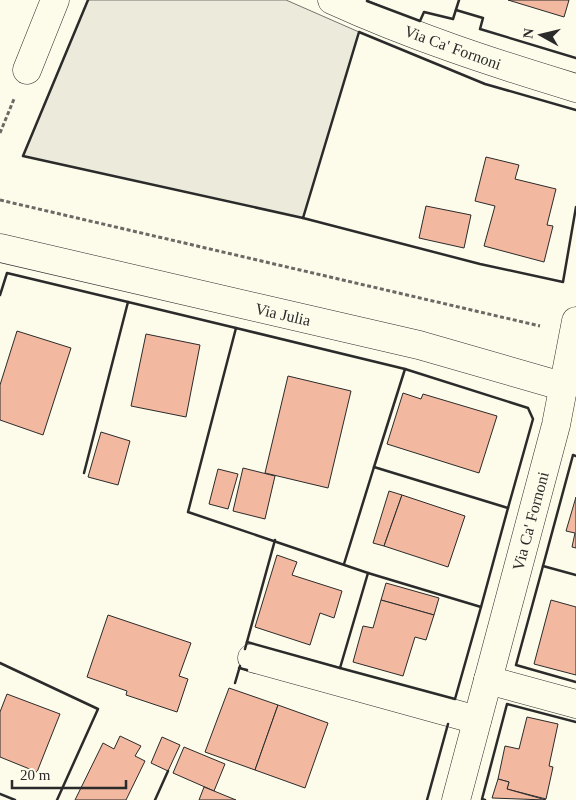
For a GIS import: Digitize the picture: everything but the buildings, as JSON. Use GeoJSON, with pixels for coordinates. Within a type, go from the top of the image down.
{"type":"FeatureCollection","features":[{"type":"Feature","properties":{"kind":"street"},"geometry":{"type":"LineString","coordinates":[[26,70],[55,0]]}},
{"type":"Feature","properties":{"kind":"street","name":"Via Ca' Fornoni"},"geometry":{"type":"LineString","coordinates":[[332,0],[366,16],[476,57],[576,88]]}},
{"type":"Feature","properties":{"kind":"street","name":"Via Julia"},"geometry":{"type":"LineString","coordinates":[[0,248],[420,345],[565,387]]}},
{"type":"Feature","properties":{"kind":"street","name":"Via Ca' Fornoni"},"geometry":{"type":"LineString","coordinates":[[456,800],[488,680],[566,428],[565,387],[575,328]]}},
{"type":"Feature","properties":{"kind":"street"},"geometry":{"type":"LineString","coordinates":[[252,658],[477,720]]}},
{"type":"Feature","properties":{"kind":"street"},"geometry":{"type":"LineString","coordinates":[[488,680],[576,704]]}},
{"type":"Feature","properties":{"kind":"path"},"geometry":{"type":"LineString","coordinates":[[0,200],[575,328]]}},
{"type":"Feature","properties":{"kind":"shaded area"},"geometry":{"type":"Polygon","coordinates":[[[88,0],[286,0],[359,32],[303,218],[23,156],[88,0]]]}},
{"type":"Feature","properties":{"kind":"wall"},"geometry":{"type":"LineString","coordinates":[[88,0],[23,156],[303,218],[359,32],[485,84],[576,110]]}},
{"type":"Feature","properties":{"kind":"wall"},"geometry":{"type":"LineString","coordinates":[[367,1],[420,21],[424,12],[453,19],[459,0]]}},
{"type":"Feature","properties":{"kind":"wall"},"geometry":{"type":"LineString","coordinates":[[456,10],[483,18],[480,29],[576,58]]}},
{"type":"Feature","properties":{"kind":"wall"},"geometry":{"type":"LineString","coordinates":[[303,218],[480,264],[563,282],[576,207]]}},
{"type":"Feature","properties":{"kind":"wall"},"geometry":{"type":"LineString","coordinates":[[0,295],[7,273],[128,302]]}},
{"type":"Feature","properties":{"kind":"wall"},"geometry":{"type":"LineString","coordinates":[[84,473],[128,302],[236,328]]}},
{"type":"Feature","properties":{"kind":"wall"},"geometry":{"type":"LineString","coordinates":[[247,642],[340,668],[368,573],[188,512],[236,328],[405,369]]}},
{"type":"Feature","properties":{"kind":"wall"},"geometry":{"type":"LineString","coordinates":[[374,467],[405,369],[528,408],[533,419],[508,508]]}},
{"type":"Feature","properties":{"kind":"wall"},"geometry":{"type":"LineString","coordinates":[[576,456],[573,455],[543,566],[576,575]]}},
{"type":"Feature","properties":{"kind":"wall"},"geometry":{"type":"LineString","coordinates":[[344,564],[374,467],[508,508],[481,607]]}},
{"type":"Feature","properties":{"kind":"wall"},"geometry":{"type":"LineString","coordinates":[[245,649],[275,540]]}},
{"type":"Feature","properties":{"kind":"wall"},"geometry":{"type":"LineString","coordinates":[[543,566],[516,665],[576,682]]}},
{"type":"Feature","properties":{"kind":"wall"},"geometry":{"type":"LineString","coordinates":[[340,668],[455,699],[481,607],[368,573]]}},
{"type":"Feature","properties":{"kind":"wall"},"geometry":{"type":"LineString","coordinates":[[0,663],[98,709],[57,800]]}},
{"type":"Feature","properties":{"kind":"wall"},"geometry":{"type":"LineString","coordinates":[[235,683],[240,666]]}},
{"type":"Feature","properties":{"kind":"wall"},"geometry":{"type":"LineString","coordinates":[[239,668],[247,670]]}},
{"type":"Feature","properties":{"kind":"wall"},"geometry":{"type":"LineString","coordinates":[[485,800],[482,799],[507,704],[576,722]]}},
{"type":"Feature","properties":{"kind":"wall"},"geometry":{"type":"LineString","coordinates":[[427,800],[448,724]]}},
{"type":"Feature","properties":{"kind":"wall"},"geometry":{"type":"LineString","coordinates":[[155,800],[168,771]]}},
{"type":"Feature","properties":{"kind":"wall"},"geometry":{"type":"LineString","coordinates":[[0,794],[15,800]]}}]}
